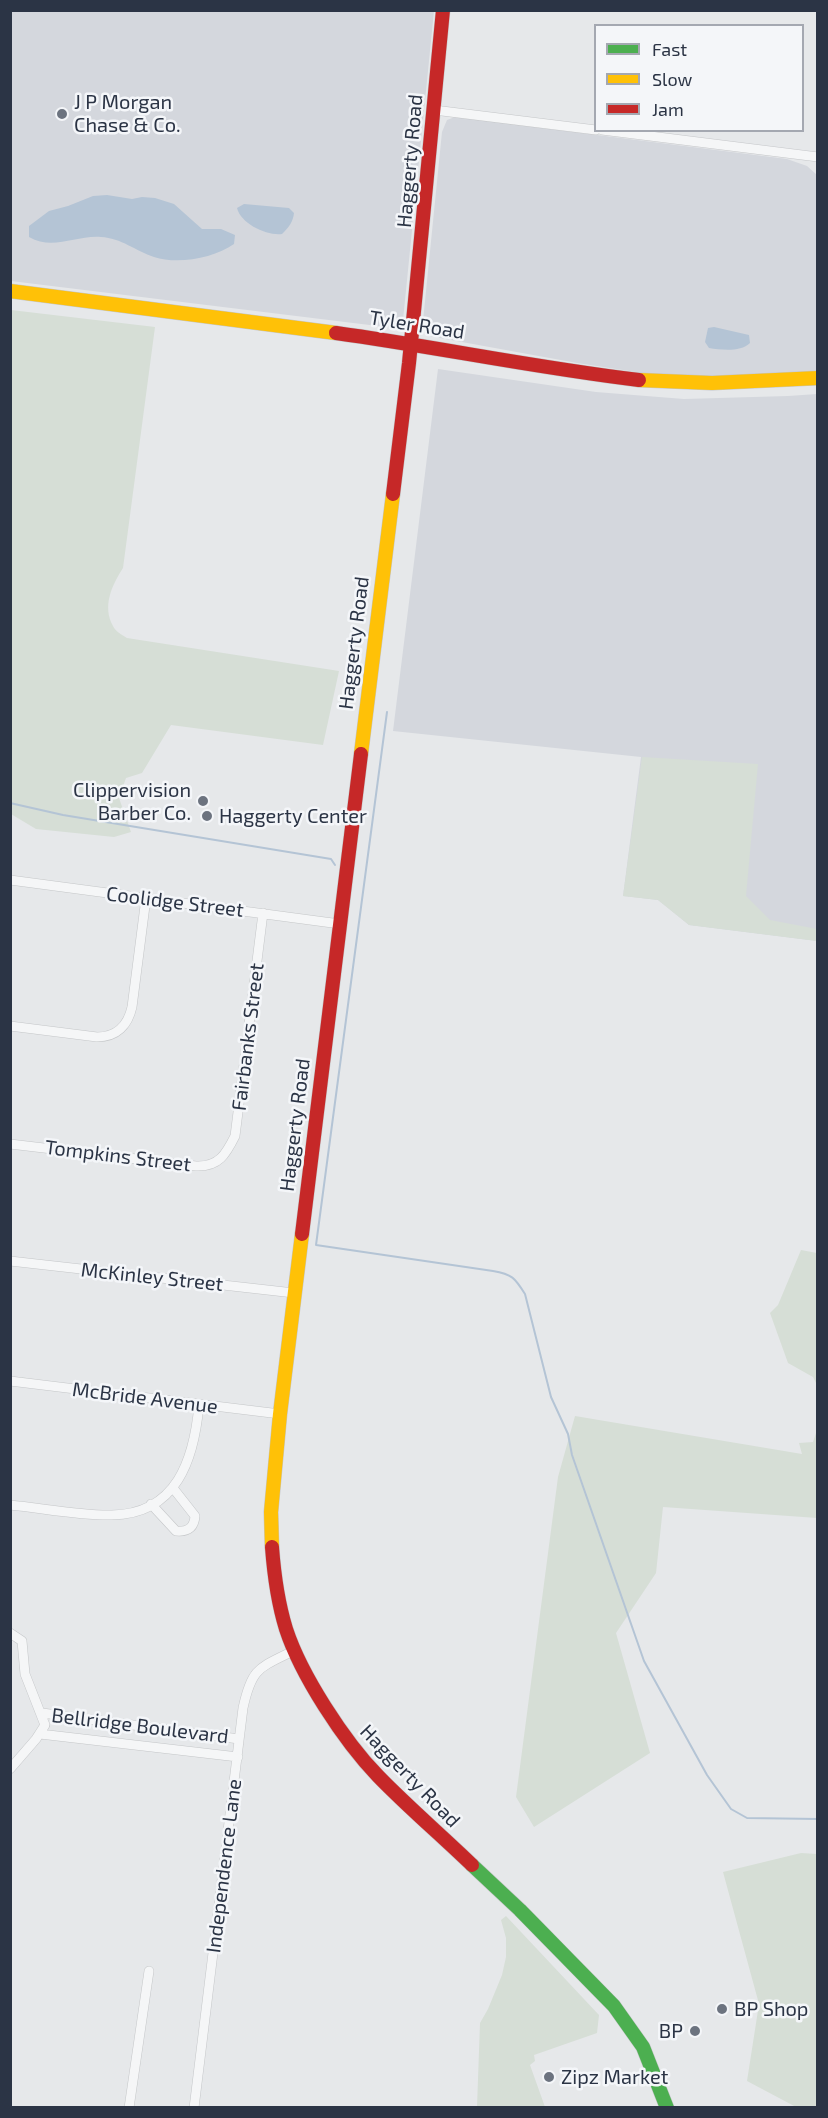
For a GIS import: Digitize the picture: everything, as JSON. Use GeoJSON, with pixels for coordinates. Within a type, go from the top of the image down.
{"type":"FeatureCollection","features":[{"type":"Feature","properties":{"kind":"main road","name":"Haggerty Road"},"geometry":{"type":"LineString","coordinates":[[443,10],[410,343],[280,1414],[271,1512],[272,1550],[279,1600],[295,1650],[328,1713],[377,1775],[520,1910],[614,2006],[644,2047],[667,2108]]}},
{"type":"Feature","properties":{"kind":"main road","name":"Tyler Road"},"geometry":{"type":"LineString","coordinates":[[10,291],[410,343],[598,375],[641,380],[712,383],[818,378]]}},
{"type":"Feature","properties":{"kind":"street"},"geometry":{"type":"LineString","coordinates":[[434,110],[594,130]]}},
{"type":"Feature","properties":{"kind":"street"},"geometry":{"type":"LineString","coordinates":[[618,132],[818,157]]}},
{"type":"Feature","properties":{"kind":"street","name":"Coolidge Street"},"geometry":{"type":"LineString","coordinates":[[10,880],[340,924]]}},
{"type":"Feature","properties":{"kind":"street"},"geometry":{"type":"LineString","coordinates":[[10,1026],[97,1037],[110,1035],[120,1030],[128,1020],[132,1006],[146,898]]}},
{"type":"Feature","properties":{"kind":"street","name":"Fairbanks Street"},"geometry":{"type":"LineString","coordinates":[[223,1158],[235,1136],[263,913]]}},
{"type":"Feature","properties":{"kind":"street","name":"Tompkins Street"},"geometry":{"type":"LineString","coordinates":[[10,1144],[196,1166],[209,1165],[223,1158]]}},
{"type":"Feature","properties":{"kind":"street","name":"McKinley Street"},"geometry":{"type":"LineString","coordinates":[[10,1261],[294,1293]]}},
{"type":"Feature","properties":{"kind":"street","name":"McBride Avenue"},"geometry":{"type":"LineString","coordinates":[[10,1381],[280,1414]]}},
{"type":"Feature","properties":{"kind":"street"},"geometry":{"type":"LineString","coordinates":[[10,1504],[111,1516],[129,1513],[152,1504],[173,1488],[187,1465],[192,1451],[199,1405]]}},
{"type":"Feature","properties":{"kind":"street"},"geometry":{"type":"LineString","coordinates":[[152,1504],[176,1531],[190,1529],[195,1516],[173,1488]]}},
{"type":"Feature","properties":{"kind":"street"},"geometry":{"type":"LineString","coordinates":[[10,1633],[22,1641],[25,1674],[43,1717],[44,1729],[10,1769]]}},
{"type":"Feature","properties":{"kind":"street","name":"Independence Lane"},"geometry":{"type":"LineString","coordinates":[[194,2108],[246,1694],[255,1672],[295,1650]]}},
{"type":"Feature","properties":{"kind":"street","name":"Bellridge Boulevard"},"geometry":{"type":"LineString","coordinates":[[43,1717],[239,1739]]}},
{"type":"Feature","properties":{"kind":"street","name":"Bellridge Boulevard"},"geometry":{"type":"LineString","coordinates":[[40,1734],[238,1757]]}},
{"type":"Feature","properties":{"kind":"street"},"geometry":{"type":"LineString","coordinates":[[129,2108],[149,1971]]}},
{"type":"Feature","properties":{"kind":"shaded area"},"geometry":{"type":"Polygon","coordinates":[[[11,11],[434,11],[403,320],[400,324],[394,328],[11,281],[11,11]]]}},
{"type":"Feature","properties":{"kind":"shaded area"},"geometry":{"type":"Polygon","coordinates":[[[455,117],[787,159],[807,166],[817,175],[817,374],[728,378],[649,374],[429,336],[423,327],[423,321],[442,132],[447,120],[455,117]]]}},
{"type":"Feature","properties":{"kind":"shaded area"},"geometry":{"type":"Polygon","coordinates":[[[11,310],[155,327],[123,568],[115,581],[108,603],[108,611],[115,630],[127,638],[339,671],[323,745],[171,725],[142,773],[126,778],[119,798],[131,832],[114,837],[36,829],[11,814],[11,310]]]}},
{"type":"Feature","properties":{"kind":"shaded area"},"geometry":{"type":"Polygon","coordinates":[[[438,369],[596,392],[684,399],[817,394],[817,941],[689,925],[658,900],[623,896],[641,757],[393,731],[438,369]]]}},
{"type":"Feature","properties":{"kind":"shaded area"},"geometry":{"type":"Polygon","coordinates":[[[642,757],[758,764],[746,896],[770,920],[817,929],[817,941],[689,925],[658,900],[623,896],[642,757]]]}},
{"type":"Feature","properties":{"kind":"shaded area"},"geometry":{"type":"Polygon","coordinates":[[[801,1250],[817,1253],[817,1385],[813,1377],[788,1363],[770,1313],[778,1305],[801,1250]]]}},
{"type":"Feature","properties":{"kind":"shaded area"},"geometry":{"type":"Polygon","coordinates":[[[575,1416],[802,1454],[799,1443],[813,1442],[817,1430],[817,1518],[663,1507],[656,1573],[616,1633],[650,1753],[534,1827],[516,1797],[558,1477],[575,1416]]]}},
{"type":"Feature","properties":{"kind":"shaded area"},"geometry":{"type":"Polygon","coordinates":[[[801,1853],[817,1854],[817,2107],[796,2107],[747,2081],[759,2004],[723,1872],[801,1853]]]}},
{"type":"Feature","properties":{"kind":"shaded area"},"geometry":{"type":"Polygon","coordinates":[[[506,1916],[599,2015],[597,2033],[534,2055],[535,2061],[530,2065],[545,2107],[477,2107],[480,2023],[502,1975],[506,1957],[506,1938],[501,1920],[506,1916]]]}},
{"type":"Feature","properties":{"kind":"water"},"geometry":{"type":"Polygon","coordinates":[[[107,195],[132,199],[155,198],[174,204],[202,229],[221,229],[235,235],[234,244],[196,259],[174,260],[154,257],[108,238],[92,237],[47,243],[29,237],[29,226],[49,211],[93,196],[107,195]]]}},
{"type":"Feature","properties":{"kind":"water"},"geometry":{"type":"Polygon","coordinates":[[[244,204],[289,208],[294,213],[293,219],[282,234],[262,231],[249,224],[239,214],[237,208],[244,204]]]}},
{"type":"Feature","properties":{"kind":"water"},"geometry":{"type":"Polygon","coordinates":[[[714,327],[749,335],[750,343],[736,349],[709,348],[705,342],[708,328],[714,327]]]}},
{"type":"Feature","properties":{"kind":"waterway"},"geometry":{"type":"LineString","coordinates":[[387,712],[316,1245],[493,1271],[509,1275],[515,1280],[525,1294],[551,1397],[568,1434],[572,1455],[644,1661],[707,1775],[731,1809],[747,1818],[818,1819]]}},
{"type":"Feature","properties":{"kind":"waterway"},"geometry":{"type":"LineString","coordinates":[[10,803],[63,815],[331,859],[335,865]]}},
{"type":"Feature","properties":{"kind":"traffic: fast"},"geometry":{"type":"LineString","coordinates":[[472,1865],[520,1910],[614,2006],[643,2047],[667,2108]]}},
{"type":"Feature","properties":{"kind":"traffic: slow"},"geometry":{"type":"LineString","coordinates":[[10,291],[336,333]]}},
{"type":"Feature","properties":{"kind":"traffic: slow"},"geometry":{"type":"LineString","coordinates":[[639,380],[712,383],[818,378]]}},
{"type":"Feature","properties":{"kind":"traffic: slow"},"geometry":{"type":"LineString","coordinates":[[361,754],[393,494]]}},
{"type":"Feature","properties":{"kind":"traffic: slow"},"geometry":{"type":"LineString","coordinates":[[272,1547],[271,1512],[280,1414],[302,1234]]}},
{"type":"Feature","properties":{"kind":"traffic: jam"},"geometry":{"type":"LineString","coordinates":[[393,494],[409,363],[443,10]]}},
{"type":"Feature","properties":{"kind":"traffic: jam"},"geometry":{"type":"LineString","coordinates":[[336,333],[639,380]]}},
{"type":"Feature","properties":{"kind":"traffic: jam"},"geometry":{"type":"LineString","coordinates":[[302,1234],[361,754]]}},
{"type":"Feature","properties":{"kind":"traffic: jam"},"geometry":{"type":"LineString","coordinates":[[272,1547],[277,1588],[286,1629],[302,1666],[325,1707],[351,1745],[378,1776],[472,1865]]}},
{"type":"Feature","properties":{"kind":"place","name":"J P Morgan Chase & Co."},"geometry":{"type":"Point","coordinates":[62,114]}},
{"type":"Feature","properties":{"kind":"place","name":"Clippervision Barber Co."},"geometry":{"type":"Point","coordinates":[203,801]}},
{"type":"Feature","properties":{"kind":"place","name":"Haggerty Center"},"geometry":{"type":"Point","coordinates":[207,816]}},
{"type":"Feature","properties":{"kind":"place","name":"BP Shop"},"geometry":{"type":"Point","coordinates":[722,2009]}},
{"type":"Feature","properties":{"kind":"place","name":"BP"},"geometry":{"type":"Point","coordinates":[695,2031]}},
{"type":"Feature","properties":{"kind":"place","name":"Zipz Market"},"geometry":{"type":"Point","coordinates":[549,2077]}}]}
